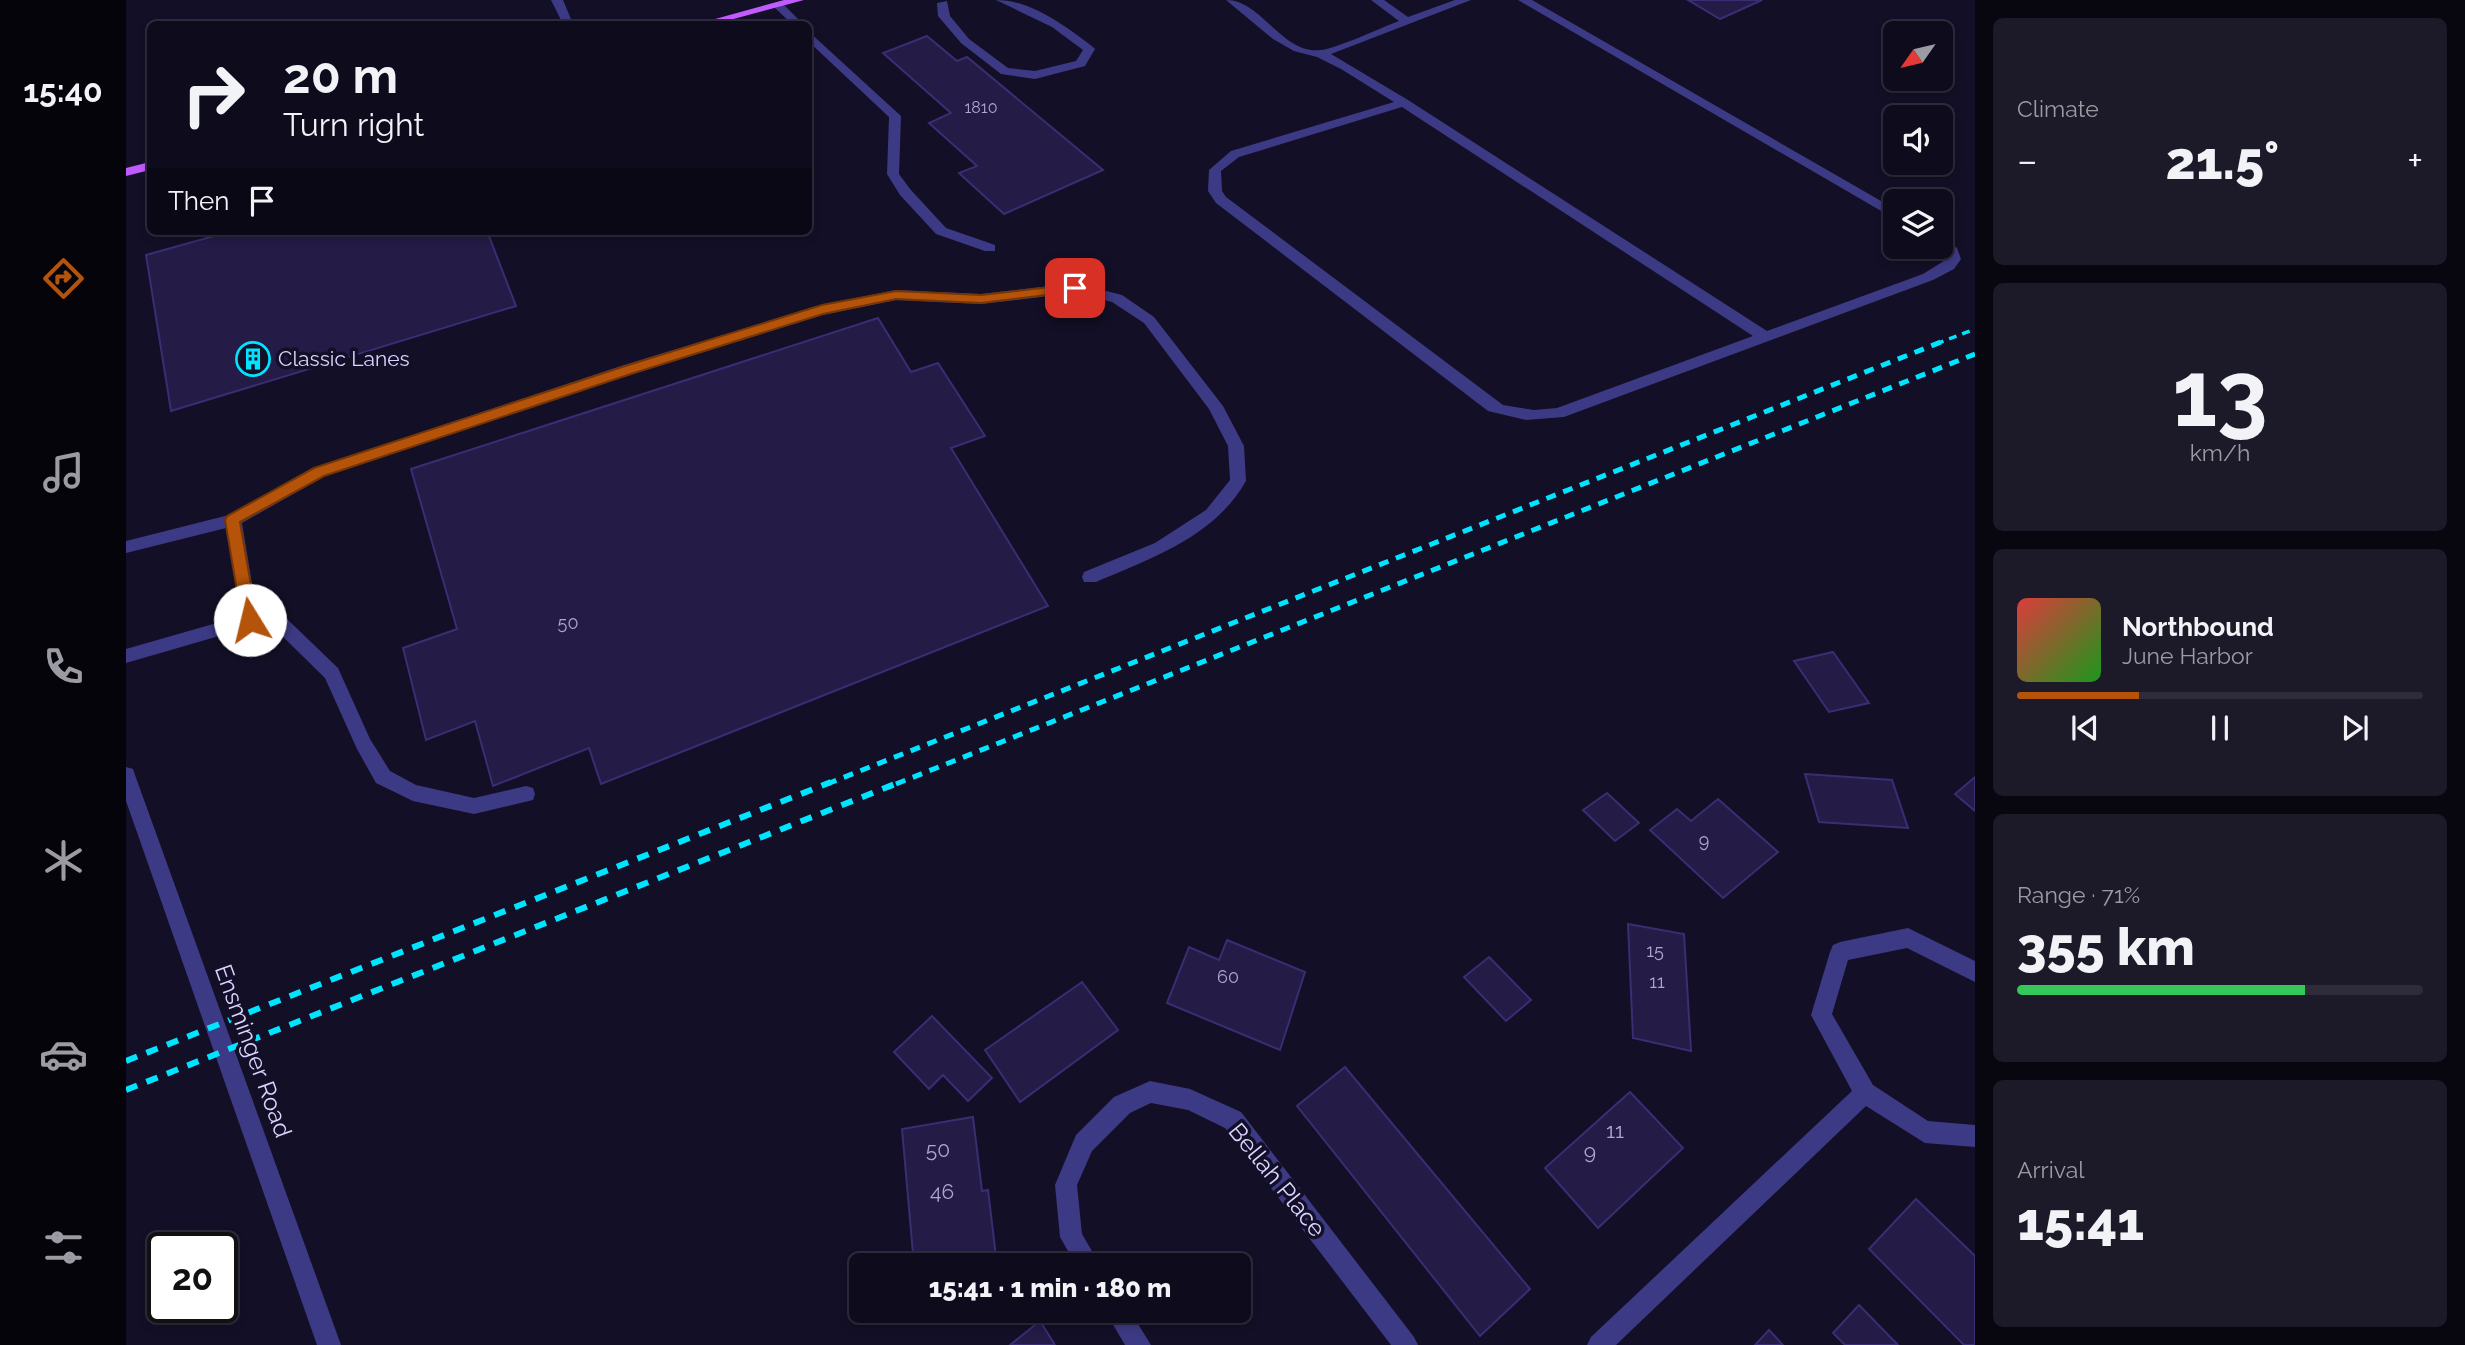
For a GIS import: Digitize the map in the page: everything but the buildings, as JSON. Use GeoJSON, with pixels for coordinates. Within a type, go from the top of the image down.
{"type":"FeatureCollection","features":[{"type":"Feature","properties":{"kind":"main road"},"geometry":{"type":"LineString","coordinates":[[715,21],[799,0]]}},
{"type":"Feature","properties":{"kind":"main road"},"geometry":{"type":"LineString","coordinates":[[126,172],[147,167]]}},
{"type":"Feature","properties":{"kind":"street"},"geometry":{"type":"LineString","coordinates":[[556,0],[566,21]]}},
{"type":"Feature","properties":{"kind":"street"},"geometry":{"type":"LineString","coordinates":[[957,0],[939,1],[944,16],[965,41],[1005,71],[1035,75],[1081,63],[1088,49],[1056,25],[1003,0]]}},
{"type":"Feature","properties":{"kind":"street"},"geometry":{"type":"LineString","coordinates":[[1232,0],[1277,37],[1298,49],[1321,54],[1404,103],[1764,336]]}},
{"type":"Feature","properties":{"kind":"street"},"geometry":{"type":"LineString","coordinates":[[1377,0],[1406,21]]}},
{"type":"Feature","properties":{"kind":"street"},"geometry":{"type":"LineString","coordinates":[[1321,54],[1465,0]]}},
{"type":"Feature","properties":{"kind":"street"},"geometry":{"type":"LineString","coordinates":[[1524,0],[1883,208]]}},
{"type":"Feature","properties":{"kind":"street"},"geometry":{"type":"LineString","coordinates":[[778,5],[795,21]]}},
{"type":"Feature","properties":{"kind":"street"},"geometry":{"type":"LineString","coordinates":[[812,38],[895,116],[893,174],[905,192],[942,231],[990,248]]}},
{"type":"Feature","properties":{"kind":"street"},"geometry":{"type":"LineString","coordinates":[[1404,103],[1235,153],[1215,170],[1214,191],[1221,200],[1493,407],[1516,415],[1529,417],[1559,413],[1928,277],[1950,267],[1953,255]]}},
{"type":"Feature","properties":{"kind":"street"},"geometry":{"type":"LineString","coordinates":[[126,547],[233,520],[319,472],[629,369],[822,310],[896,295],[981,299],[1075,288],[1117,298],[1149,320],[1215,406],[1236,446],[1238,481],[1212,514],[1161,548],[1090,577]]}},
{"type":"Feature","properties":{"kind":"street"},"geometry":{"type":"LineString","coordinates":[[233,520],[250,620]]}},
{"type":"Feature","properties":{"kind":"street"},"geometry":{"type":"LineString","coordinates":[[126,656],[250,620],[280,624],[309,648],[332,673],[363,743],[383,777],[413,793],[474,806],[526,794]]}},
{"type":"Feature","properties":{"kind":"street","name":"Ensminger Road"},"geometry":{"type":"LineString","coordinates":[[126,775],[329,1345]]}},
{"type":"Feature","properties":{"kind":"street"},"geometry":{"type":"LineString","coordinates":[[1975,972],[1908,938],[1840,952],[1821,1016],[1865,1093],[1925,1132],[1975,1136]]}},
{"type":"Feature","properties":{"kind":"street","name":"Bellah Place"},"geometry":{"type":"LineString","coordinates":[[1081,1253],[1071,1237],[1066,1185],[1084,1143],[1122,1105],[1150,1092],[1190,1100],[1233,1120],[1406,1345]]}},
{"type":"Feature","properties":{"kind":"street"},"geometry":{"type":"LineString","coordinates":[[1599,1345],[1865,1093]]}},
{"type":"Feature","properties":{"kind":"street"},"geometry":{"type":"LineString","coordinates":[[1125,1323],[1139,1345]]}},
{"type":"Feature","properties":{"kind":"railway"},"geometry":{"type":"LineString","coordinates":[[1936,344],[1975,329]]}},
{"type":"Feature","properties":{"kind":"railway"},"geometry":{"type":"LineString","coordinates":[[827,784],[1941,342]]}},
{"type":"Feature","properties":{"kind":"railway"},"geometry":{"type":"LineString","coordinates":[[896,784],[1975,354]]}},
{"type":"Feature","properties":{"kind":"railway"},"geometry":{"type":"LineString","coordinates":[[126,1061],[831,782]]}},
{"type":"Feature","properties":{"kind":"railway"},"geometry":{"type":"LineString","coordinates":[[126,1090],[900,782]]}},
{"type":"Feature","properties":{"kind":"place","name":"Classic Lanes"},"geometry":{"type":"Point","coordinates":[253,359]}},
{"type":"Feature","properties":{"kind":"route"},"geometry":{"type":"LineString","coordinates":[[250,620],[233,520],[319,472],[629,369],[822,310],[896,295],[981,299],[1075,288]]}}]}
